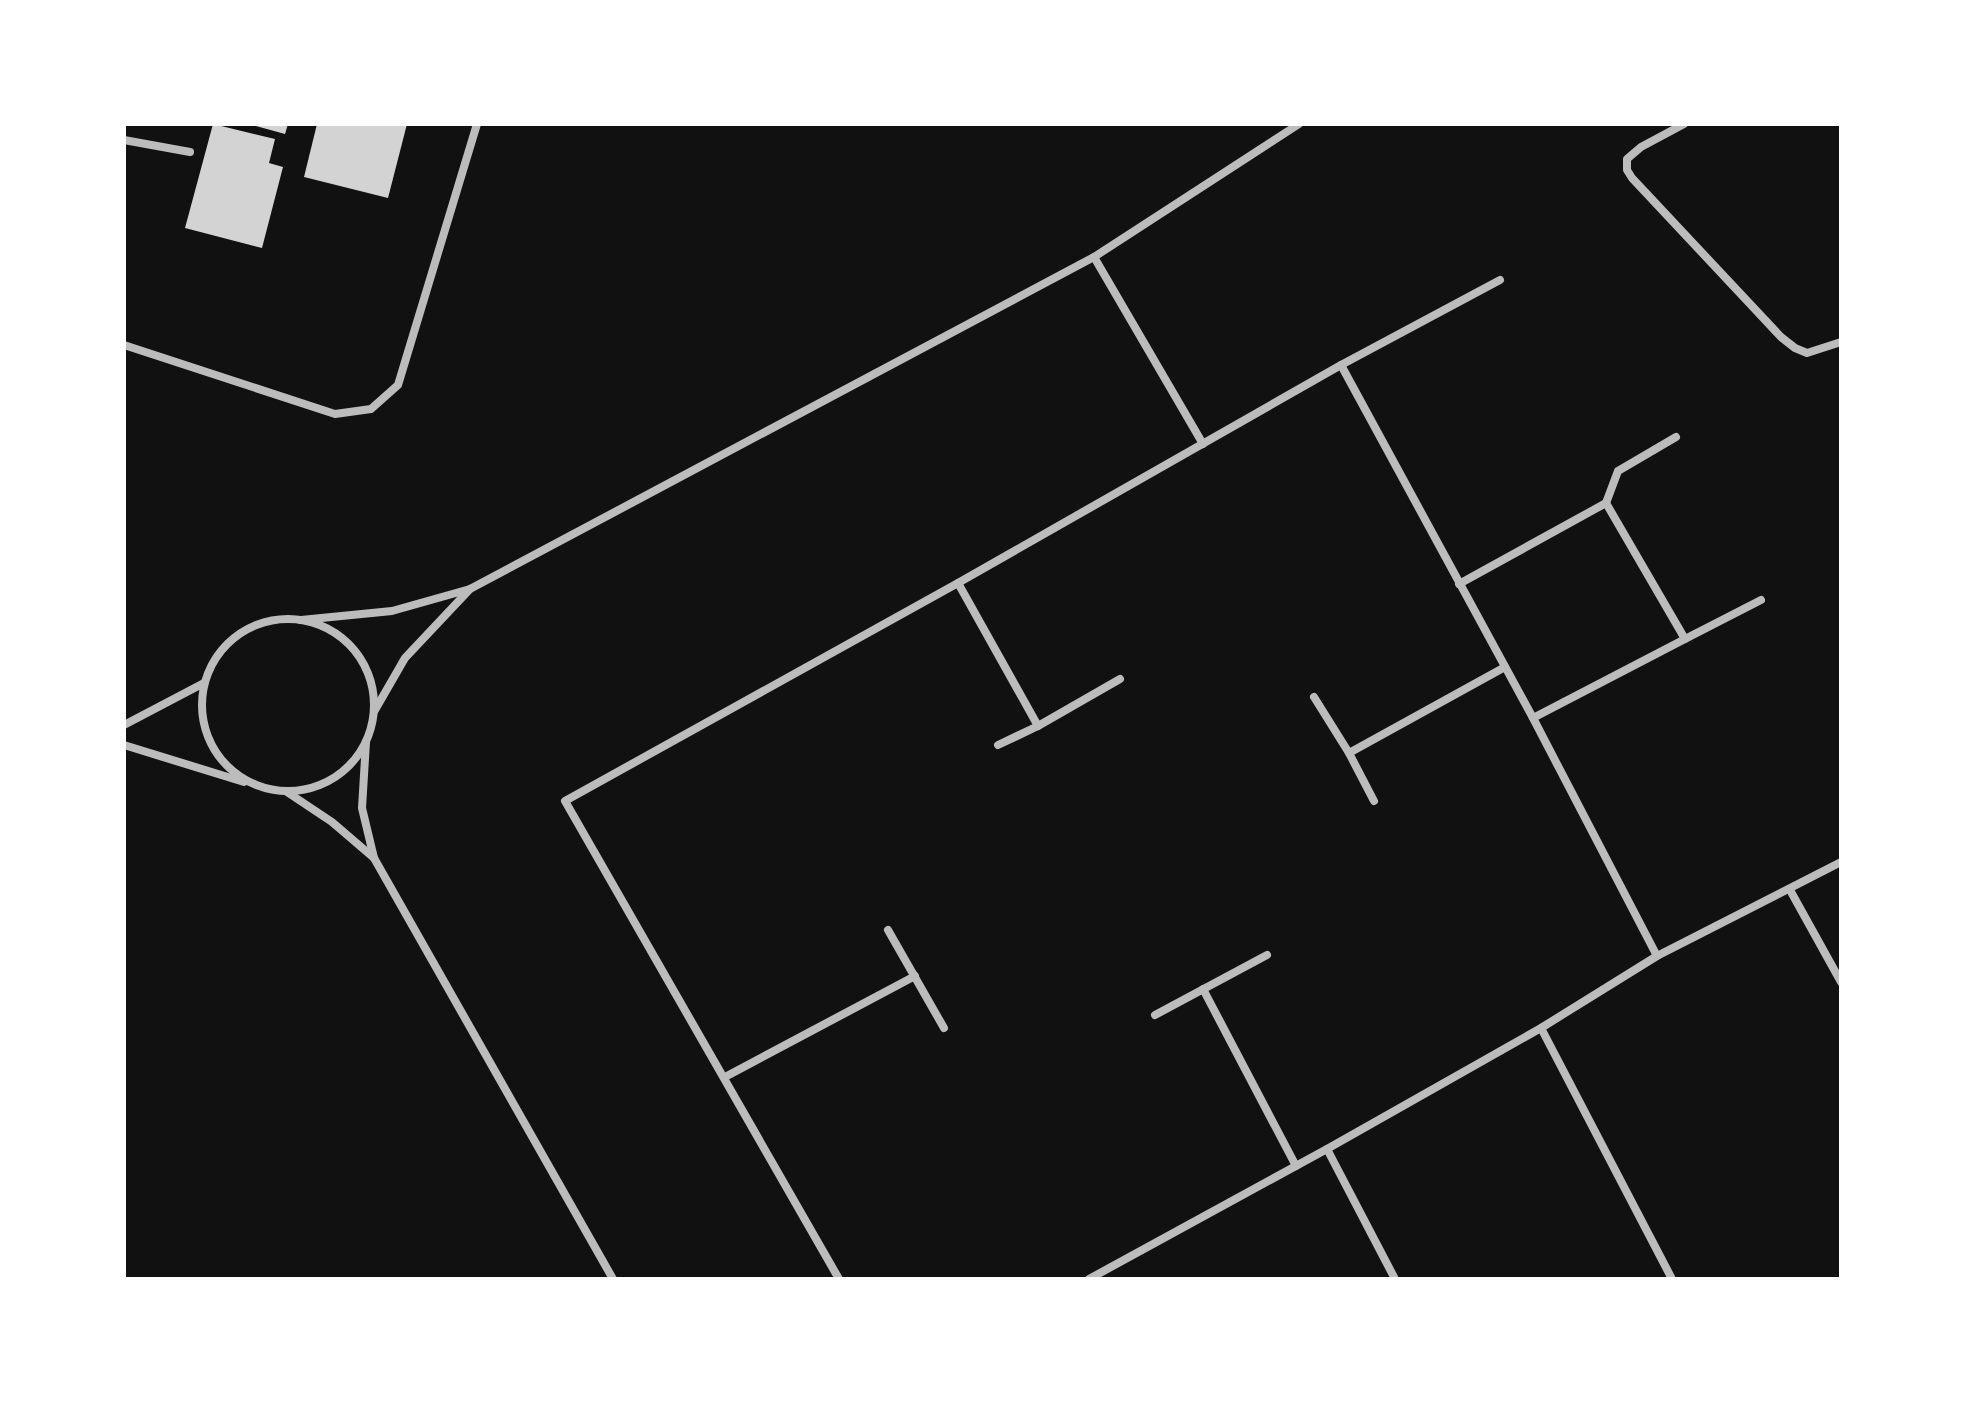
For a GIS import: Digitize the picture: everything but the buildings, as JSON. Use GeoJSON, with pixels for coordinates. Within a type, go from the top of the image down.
{"type":"FeatureCollection","features":[{"type":"Feature","properties":{"kind":"street"},"geometry":{"type":"LineString","coordinates":[[124,345],[335,414],[371,409],[398,385],[477,124]]}},
{"type":"Feature","properties":{"kind":"street"},"geometry":{"type":"LineString","coordinates":[[256,786],[229,769],[211,745],[201,714],[204,683],[218,654],[241,633],[270,621],[392,611],[470,589],[1094,257],[1299,124]]}},
{"type":"Feature","properties":{"kind":"street"},"geometry":{"type":"LineString","coordinates":[[1684,124],[1641,147],[1627,159],[1627,170],[1632,178],[1781,337],[1795,348],[1807,353],[1841,342]]}},
{"type":"Feature","properties":{"kind":"street"},"geometry":{"type":"LineString","coordinates":[[124,140],[190,152]]}},
{"type":"Feature","properties":{"kind":"street"},"geometry":{"type":"LineString","coordinates":[[1094,257],[1203,444]]}},
{"type":"Feature","properties":{"kind":"street"},"geometry":{"type":"LineString","coordinates":[[839,1279],[565,801],[958,583],[1341,365],[1500,280]]}},
{"type":"Feature","properties":{"kind":"street"},"geometry":{"type":"LineString","coordinates":[[1341,365],[1533,718],[1657,956]]}},
{"type":"Feature","properties":{"kind":"street"},"geometry":{"type":"LineString","coordinates":[[1459,584],[1606,503],[1618,471],[1676,437]]}},
{"type":"Feature","properties":{"kind":"street"},"geometry":{"type":"LineString","coordinates":[[1606,503],[1685,639]]}},
{"type":"Feature","properties":{"kind":"street"},"geometry":{"type":"LineString","coordinates":[[958,583],[1038,726]]}},
{"type":"Feature","properties":{"kind":"street"},"geometry":{"type":"LineString","coordinates":[[470,589],[405,658],[374,710],[366,742],[362,808],[374,858],[613,1279]]}},
{"type":"Feature","properties":{"kind":"street"},"geometry":{"type":"LineString","coordinates":[[1533,718],[1761,600]]}},
{"type":"Feature","properties":{"kind":"street"},"geometry":{"type":"LineString","coordinates":[[301,620],[331,630],[355,651],[370,679],[374,710]]}},
{"type":"Feature","properties":{"kind":"street"},"geometry":{"type":"LineString","coordinates":[[1349,753],[1505,667]]}},
{"type":"Feature","properties":{"kind":"street"},"geometry":{"type":"LineString","coordinates":[[998,745],[1120,679]]}},
{"type":"Feature","properties":{"kind":"street"},"geometry":{"type":"LineString","coordinates":[[124,725],[204,683]]}},
{"type":"Feature","properties":{"kind":"street"},"geometry":{"type":"LineString","coordinates":[[1314,697],[1374,801]]}},
{"type":"Feature","properties":{"kind":"street"},"geometry":{"type":"LineString","coordinates":[[124,745],[256,786],[287,792],[320,786],[347,768],[366,742]]}},
{"type":"Feature","properties":{"kind":"street"},"geometry":{"type":"LineString","coordinates":[[287,792],[332,822],[374,858]]}},
{"type":"Feature","properties":{"kind":"street"},"geometry":{"type":"LineString","coordinates":[[1089,1279],[1541,1028],[1657,956],[1841,862]]}},
{"type":"Feature","properties":{"kind":"street"},"geometry":{"type":"LineString","coordinates":[[1790,890],[1841,982]]}},
{"type":"Feature","properties":{"kind":"street"},"geometry":{"type":"LineString","coordinates":[[888,930],[944,1028]]}},
{"type":"Feature","properties":{"kind":"street"},"geometry":{"type":"LineString","coordinates":[[1155,1015],[1267,955]]}},
{"type":"Feature","properties":{"kind":"street"},"geometry":{"type":"LineString","coordinates":[[725,1077],[915,976]]}},
{"type":"Feature","properties":{"kind":"street"},"geometry":{"type":"LineString","coordinates":[[1203,989],[1296,1166]]}},
{"type":"Feature","properties":{"kind":"street"},"geometry":{"type":"LineString","coordinates":[[1541,1028],[1672,1279]]}},
{"type":"Feature","properties":{"kind":"street"},"geometry":{"type":"LineString","coordinates":[[1327,1149],[1395,1279]]}},
{"type":"Feature","properties":{"kind":"street"},"geometry":{"type":"LineString","coordinates":[[1109,1269],[1115,1279]]}}]}
